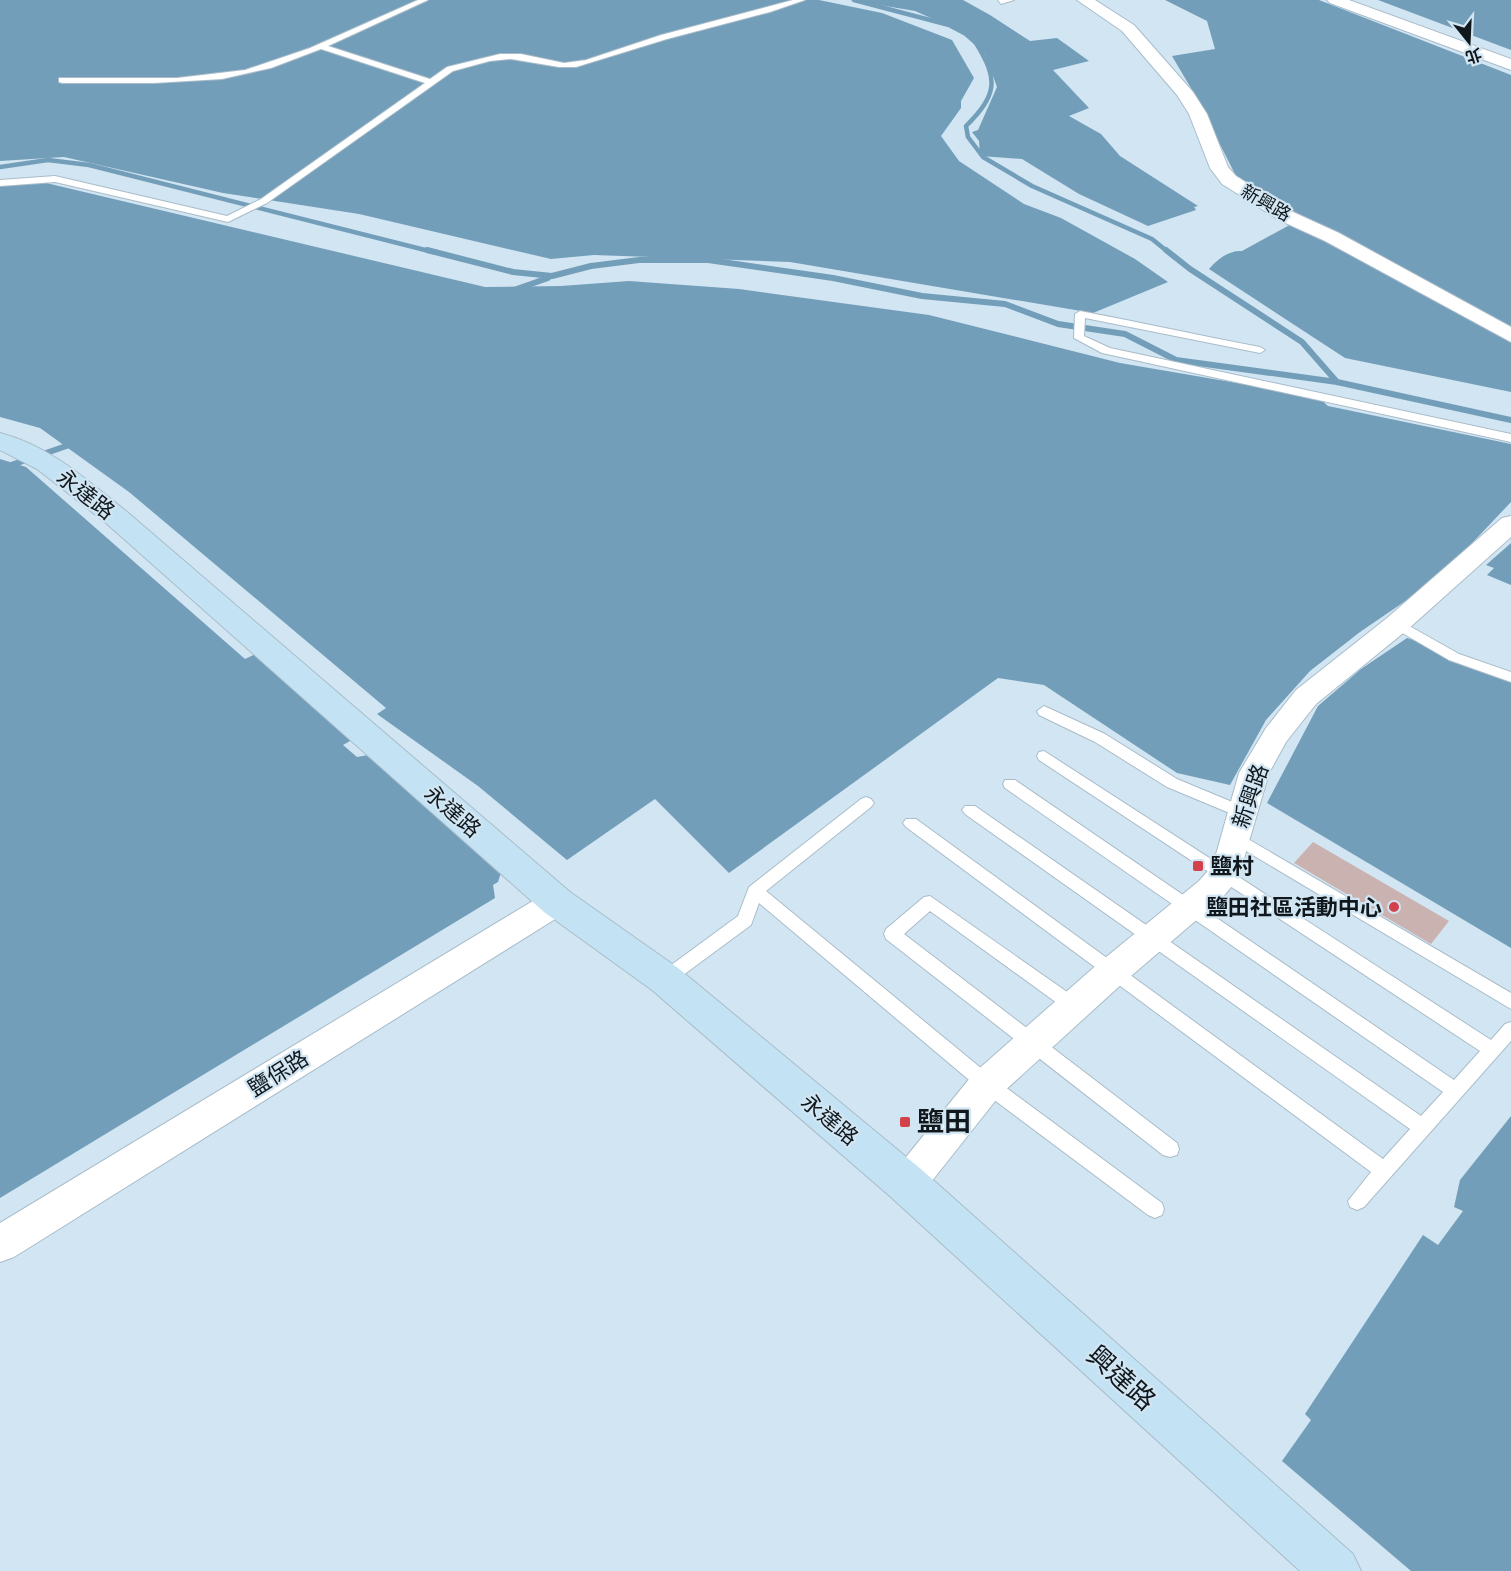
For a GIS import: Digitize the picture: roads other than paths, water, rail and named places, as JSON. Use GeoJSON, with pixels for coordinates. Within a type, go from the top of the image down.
{"type":"FeatureCollection","features":[{"type":"Feature","properties":{"kind":"street","name":"新興路"},"geometry":{"type":"LineString","coordinates":[[1085,0],[1128,28],[1184,92],[1198,114],[1219,168],[1229,180],[1286,216],[1332,237],[1511,336]]}},
{"type":"Feature","properties":{"kind":"street"},"geometry":{"type":"LineString","coordinates":[[1335,0],[1511,65]]}},
{"type":"Feature","properties":{"kind":"street","name":"永達路"},"geometry":{"type":"LineString","coordinates":[[0,441],[13,444],[53,468],[116,516],[557,902],[665,979],[907,1184]]}},
{"type":"Feature","properties":{"kind":"street","name":"新興路"},"geometry":{"type":"LineString","coordinates":[[907,1184],[987,1084],[1224,874],[1254,773],[1276,735],[1306,697],[1397,624],[1511,524]]}},
{"type":"Feature","properties":{"kind":"street","name":"鹽保路"},"geometry":{"type":"LineString","coordinates":[[0,1244],[557,902]]}},
{"type":"Feature","properties":{"kind":"street","name":"興達路"},"geometry":{"type":"LineString","coordinates":[[907,1184],[1336,1571]]}},
{"type":"Feature","properties":{"kind":"lane"},"geometry":{"type":"LineString","coordinates":[[62,80],[155,80],[222,76],[287,61],[424,0]]}},
{"type":"Feature","properties":{"kind":"lane"},"geometry":{"type":"LineString","coordinates":[[0,183],[55,179],[218,219],[228,219],[264,201],[450,69],[488,58],[520,57],[555,65],[576,65],[663,37],[729,22],[801,0]]}},
{"type":"Feature","properties":{"kind":"lane"},"geometry":{"type":"LineString","coordinates":[[1001,2],[1010,0]]}},
{"type":"Feature","properties":{"kind":"lane"},"geometry":{"type":"LineString","coordinates":[[322,47],[431,82]]}},
{"type":"Feature","properties":{"kind":"lane"},"geometry":{"type":"LineString","coordinates":[[1260,350],[1080,314],[1079,338],[1088,340],[1106,351],[1511,438]]}},
{"type":"Feature","properties":{"kind":"lane"},"geometry":{"type":"LineString","coordinates":[[1397,624],[1454,657],[1511,677]]}},
{"type":"Feature","properties":{"kind":"lane"},"geometry":{"type":"LineString","coordinates":[[1044,711],[1100,738],[1511,1002]]}},
{"type":"Feature","properties":{"kind":"lane"},"geometry":{"type":"LineString","coordinates":[[1044,756],[1492,1050]]}},
{"type":"Feature","properties":{"kind":"lane"},"geometry":{"type":"LineString","coordinates":[[1010,784],[1455,1091]]}},
{"type":"Feature","properties":{"kind":"lane"},"geometry":{"type":"LineString","coordinates":[[665,979],[745,920],[755,891],[866,802]]}},
{"type":"Feature","properties":{"kind":"lane"},"geometry":{"type":"LineString","coordinates":[[970,810],[1422,1127]]}},
{"type":"Feature","properties":{"kind":"lane"},"geometry":{"type":"LineString","coordinates":[[910,823],[1383,1170]]}},
{"type":"Feature","properties":{"kind":"lane"},"geometry":{"type":"LineString","coordinates":[[755,891],[987,1084],[1155,1209]]}},
{"type":"Feature","properties":{"kind":"lane"},"geometry":{"type":"LineString","coordinates":[[1074,1005],[930,902],[891,934],[1170,1149]]}},
{"type":"Feature","properties":{"kind":"lane"},"geometry":{"type":"LineString","coordinates":[[1357,1201],[1511,1029]]}},
{"type":"Feature","properties":{"kind":"water"},"geometry":{"type":"Polygon","coordinates":[[[0,0],[819,0],[882,13],[952,40],[974,78],[961,101],[961,108],[941,136],[959,161],[1024,204],[1061,218],[1135,259],[1168,282],[1093,313],[790,262],[594,255],[551,259],[359,214],[223,193],[64,157],[0,161],[0,0]]]}},
{"type":"Feature","properties":{"kind":"water"},"geometry":{"type":"Polygon","coordinates":[[[850,0],[963,0],[1030,41],[1057,38],[1089,61],[1053,70],[1089,108],[1069,116],[1101,134],[1120,156],[1198,206],[1194,207],[1196,210],[1148,226],[1079,194],[1022,159],[980,156],[979,141],[972,132],[978,130],[997,87],[985,54],[958,30],[915,11],[850,0]]]}},
{"type":"Feature","properties":{"kind":"water"},"geometry":{"type":"Polygon","coordinates":[[[1165,0],[1319,0],[1511,75],[1511,392],[1345,358],[1209,269],[1228,254],[1242,251],[1304,217],[1279,203],[1276,204],[1238,180],[1195,95],[1172,56],[1215,49],[1207,21],[1165,0]]]}},
{"type":"Feature","properties":{"kind":"water"},"geometry":{"type":"Polygon","coordinates":[[[1378,0],[1511,0],[1511,50],[1378,0]]]}},
{"type":"Feature","properties":{"kind":"water"},"geometry":{"type":"Polygon","coordinates":[[[42,182],[485,287],[561,286],[629,281],[739,289],[929,315],[1120,363],[1318,397],[1328,406],[1511,444],[1511,502],[1439,578],[1360,632],[1310,671],[1266,720],[1230,785],[1177,773],[1044,685],[998,678],[729,873],[655,799],[567,860],[478,786],[377,714],[386,708],[129,492],[40,428],[0,417],[0,185],[42,182]]]}},
{"type":"Feature","properties":{"kind":"water"},"geometry":{"type":"Polygon","coordinates":[[[0,459],[26,467],[245,659],[260,652],[357,737],[343,745],[357,757],[374,754],[503,866],[498,882],[493,885],[495,898],[0,1198],[0,459]]]}},
{"type":"Feature","properties":{"kind":"water"},"geometry":{"type":"Polygon","coordinates":[[[1511,543],[1511,585],[1487,575],[1494,568],[1486,565],[1511,543]]]}},
{"type":"Feature","properties":{"kind":"water"},"geometry":{"type":"Polygon","coordinates":[[[1407,638],[1511,672],[1511,948],[1267,803],[1318,706],[1361,669],[1407,638]]]}},
{"type":"Feature","properties":{"kind":"water"},"geometry":{"type":"Polygon","coordinates":[[[1511,1116],[1511,1571],[1411,1571],[1282,1461],[1311,1420],[1305,1414],[1423,1235],[1438,1245],[1463,1211],[1454,1207],[1460,1180],[1511,1116]]]}},
{"type":"Feature","properties":{"kind":"waterway"},"geometry":{"type":"LineString","coordinates":[[854,0],[949,25],[968,35]]}},
{"type":"Feature","properties":{"kind":"waterway"},"geometry":{"type":"LineString","coordinates":[[976,43],[988,67],[991,87],[984,105],[966,126],[968,137],[983,157],[1032,186],[1152,239],[1168,252]]}},
{"type":"Feature","properties":{"kind":"waterway"},"geometry":{"type":"LineString","coordinates":[[0,167],[48,160],[89,165],[433,252]]}},
{"type":"Feature","properties":{"kind":"waterway"},"geometry":{"type":"LineString","coordinates":[[427,250],[513,272],[552,276],[591,266],[639,260],[708,260],[833,278],[922,296],[1005,304],[1058,324],[1125,334],[1176,360],[1337,382]]}},
{"type":"Feature","properties":{"kind":"waterway"},"geometry":{"type":"LineString","coordinates":[[1166,250],[1190,269],[1302,342],[1337,382]]}},
{"type":"Feature","properties":{"kind":"waterway"},"geometry":{"type":"LineString","coordinates":[[514,290],[548,278]]}},
{"type":"Feature","properties":{"kind":"waterway"},"geometry":{"type":"LineString","coordinates":[[1337,382],[1511,420]]}},
{"type":"Feature","properties":{"kind":"waterway"},"geometry":{"type":"LineString","coordinates":[[0,469],[75,443]]}},
{"type":"Feature","properties":{"kind":"place","name":"鹽村"},"geometry":{"type":"Point","coordinates":[1198,866]}},
{"type":"Feature","properties":{"kind":"place","name":"鹽田社區活動中心"},"geometry":{"type":"Point","coordinates":[1394,907]}},
{"type":"Feature","properties":{"kind":"place","name":"鹽田"},"geometry":{"type":"Point","coordinates":[905,1122]}}]}
